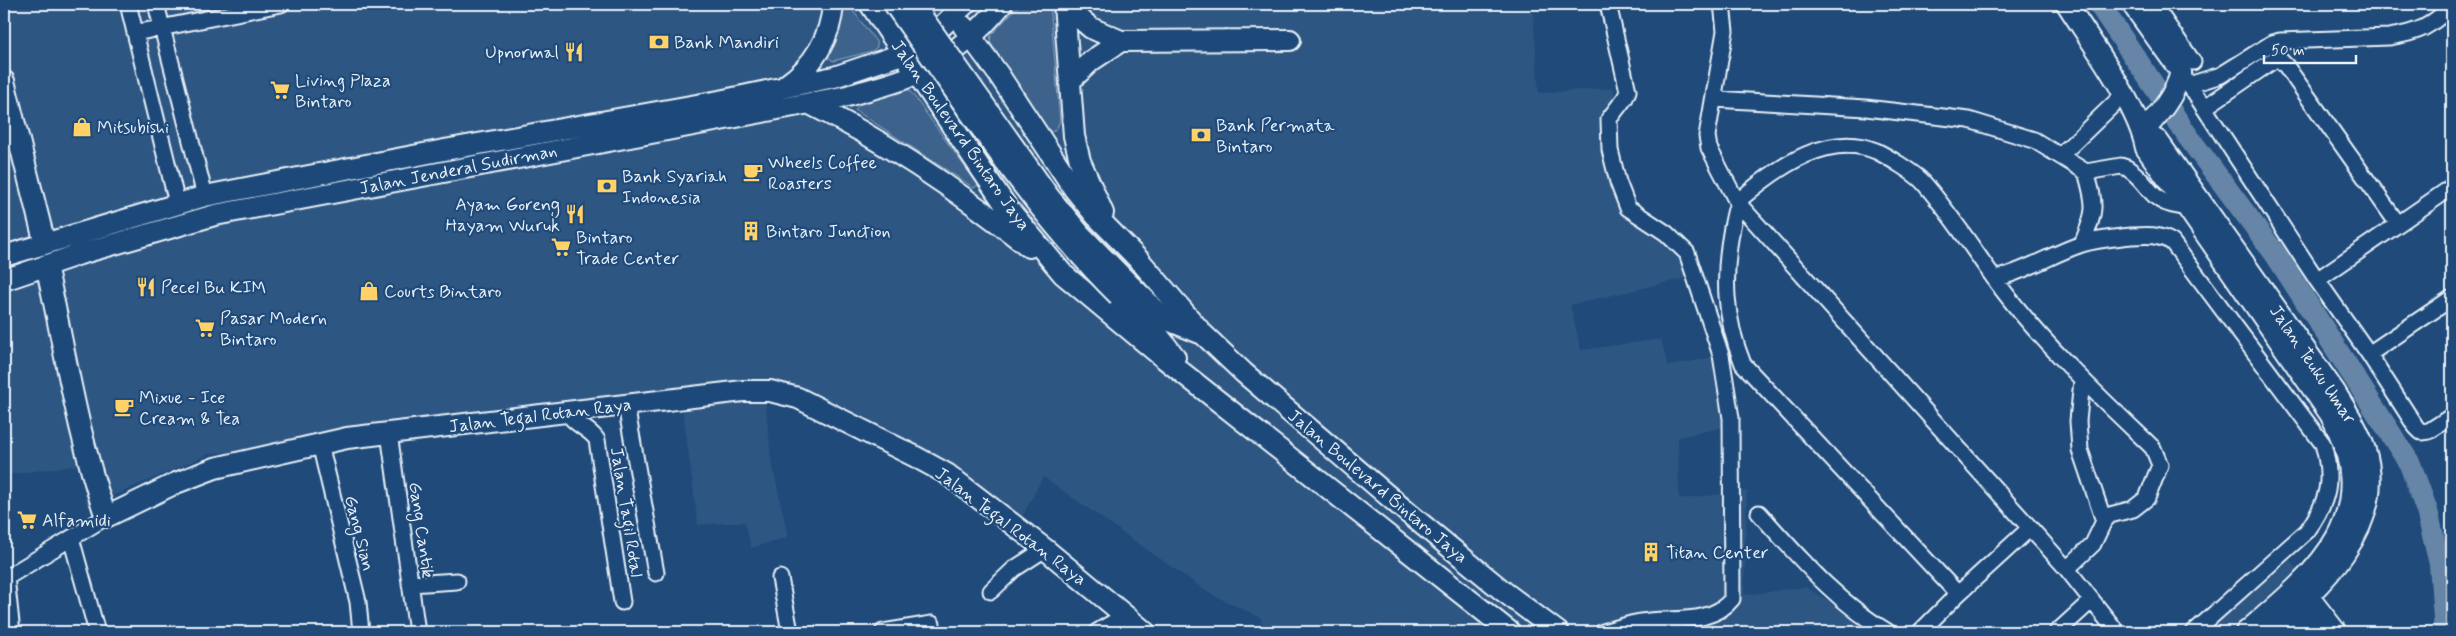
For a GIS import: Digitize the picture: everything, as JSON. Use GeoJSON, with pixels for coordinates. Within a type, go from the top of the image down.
{"type":"FeatureCollection","features":[{"type":"Feature","properties":{"kind":"main road"},"geometry":{"type":"LineString","coordinates":[[782,88],[800,74],[820,49],[828,28],[833,4]]}},
{"type":"Feature","properties":{"kind":"main road","name":"Jalan Boulevard Bintaro Jaya"},"geometry":{"type":"LineString","coordinates":[[894,4],[1039,208],[1068,243],[1125,291],[1165,320],[1203,334]]}},
{"type":"Feature","properties":{"kind":"main road","name":"Jalan Boulevard Bintaro Jaya"},"geometry":{"type":"LineString","coordinates":[[912,4],[1050,198],[1125,291],[1193,380]]}},
{"type":"Feature","properties":{"kind":"main road"},"geometry":{"type":"LineString","coordinates":[[875,11],[887,24],[895,27],[902,25],[918,14],[924,4]]}},
{"type":"Feature","properties":{"kind":"main road","name":"Jalan Jenderal Sudirman"},"geometry":{"type":"LineString","coordinates":[[4,280],[80,254],[215,215],[847,96],[916,74],[952,52],[1002,4]]}},
{"type":"Feature","properties":{"kind":"main road"},"geometry":{"type":"LineString","coordinates":[[1064,4],[1091,28],[1121,41],[1290,40]]}},
{"type":"Feature","properties":{"kind":"main road"},"geometry":{"type":"LineString","coordinates":[[1064,4],[1074,136],[1080,161],[1098,204],[1114,233]]}},
{"type":"Feature","properties":{"kind":"main road","name":"Jalan Teuku Umar"},"geometry":{"type":"LineString","coordinates":[[2067,4],[2123,95],[2143,132],[2146,148],[2330,414],[2346,448],[2351,478],[2346,515],[2340,533],[2304,591]]}},
{"type":"Feature","properties":{"kind":"main road"},"geometry":{"type":"LineString","coordinates":[[2132,4],[2185,76],[2161,111],[2143,132]]}},
{"type":"Feature","properties":{"kind":"main road","name":"Jalan Jenderal Sudirman"},"geometry":{"type":"LineString","coordinates":[[4,256],[205,196],[782,88],[834,76],[902,54],[936,32],[955,7]]}},
{"type":"Feature","properties":{"kind":"main road","name":"Jalan Boulevard Bintaro Jaya"},"geometry":{"type":"LineString","coordinates":[[955,7],[970,36],[999,75],[1074,188],[1095,215],[1114,233],[1203,334],[1244,373],[1407,512],[1558,632]]}},
{"type":"Feature","properties":{"kind":"main road","name":"Jalan Boulevard Bintaro Jaya"},"geometry":{"type":"LineString","coordinates":[[875,11],[902,54],[1006,206],[1064,274],[1193,380],[1510,632]]}},
{"type":"Feature","properties":{"kind":"main road"},"geometry":{"type":"LineString","coordinates":[[1071,80],[1091,61],[1121,41]]}},
{"type":"Feature","properties":{"kind":"main road"},"geometry":{"type":"LineString","coordinates":[[940,110],[936,99],[936,85],[947,70],[955,65],[974,62],[983,64],[999,75]]}},
{"type":"Feature","properties":{"kind":"main road"},"geometry":{"type":"LineString","coordinates":[[4,81],[45,244]]}},
{"type":"Feature","properties":{"kind":"main road"},"geometry":{"type":"LineString","coordinates":[[810,104],[862,131],[969,199],[1064,274]]}},
{"type":"Feature","properties":{"kind":"main road","name":"Jalan Teuku Umar"},"geometry":{"type":"LineString","coordinates":[[2143,132],[2158,141],[2335,392],[2354,423],[2365,451],[2369,471],[2368,497],[2362,523],[2341,559],[2289,605],[2268,632]]}},
{"type":"Feature","properties":{"kind":"main road"},"geometry":{"type":"LineString","coordinates":[[353,167],[351,181],[357,188]]}},
{"type":"Feature","properties":{"kind":"main road"},"geometry":{"type":"LineString","coordinates":[[332,171],[337,179],[337,189],[334,193]]}},
{"type":"Feature","properties":{"kind":"main road"},"geometry":{"type":"LineString","coordinates":[[37,217],[70,236]]}},
{"type":"Feature","properties":{"kind":"main road"},"geometry":{"type":"LineString","coordinates":[[52,293],[63,272],[80,254]]}},
{"type":"Feature","properties":{"kind":"main road"},"geometry":{"type":"LineString","coordinates":[[46,265],[75,412],[91,474],[106,518]]}},
{"type":"Feature","properties":{"kind":"main road","name":"Jalan Tegal Rotan Raya"},"geometry":{"type":"LineString","coordinates":[[106,518],[176,483],[215,468],[320,444],[389,432],[626,405],[743,392],[782,392],[947,474],[1045,549],[1145,632]]}},
{"type":"Feature","properties":{"kind":"main road"},"geometry":{"type":"LineString","coordinates":[[2304,591],[2336,632]]}},
{"type":"Feature","properties":{"kind":"main road"},"geometry":{"type":"LineString","coordinates":[[2289,605],[2312,632]]}},
{"type":"Feature","properties":{"kind":"main road","name":"Jalan Teuku Umar"},"geometry":{"type":"LineString","coordinates":[[2246,632],[2289,605]]}},
{"type":"Feature","properties":{"kind":"street"},"geometry":{"type":"LineString","coordinates":[[128,4],[177,203]]}},
{"type":"Feature","properties":{"kind":"street"},"geometry":{"type":"LineString","coordinates":[[156,4],[205,196]]}},
{"type":"Feature","properties":{"kind":"street"},"geometry":{"type":"LineString","coordinates":[[134,33],[161,26],[281,4]]}},
{"type":"Feature","properties":{"kind":"street"},"geometry":{"type":"LineString","coordinates":[[1603,632],[1640,622],[1713,614],[1725,608],[1732,599],[1731,418],[1721,355],[1687,253],[1666,233],[1628,208],[1618,182],[1610,150],[1609,119],[1628,91],[1608,4]]}},
{"type":"Feature","properties":{"kind":"street"},"geometry":{"type":"LineString","coordinates":[[1722,4],[1725,31],[1708,126],[1709,148],[1737,202],[2029,529],[2068,569],[2117,632]]}},
{"type":"Feature","properties":{"kind":"street"},"geometry":{"type":"LineString","coordinates":[[2154,4],[2185,76],[2204,108],[2317,280],[2421,432],[2430,431],[2452,416]]}},
{"type":"Feature","properties":{"kind":"street"},"geometry":{"type":"LineString","coordinates":[[2185,76],[2221,75],[2272,43],[2280,41],[2389,37],[2407,34],[2431,25],[2452,6]]}},
{"type":"Feature","properties":{"kind":"street"},"geometry":{"type":"LineString","coordinates":[[2204,108],[2274,60],[2280,60],[2398,224]]}},
{"type":"Feature","properties":{"kind":"street"},"geometry":{"type":"LineString","coordinates":[[2061,155],[2123,95]]}},
{"type":"Feature","properties":{"kind":"street"},"geometry":{"type":"LineString","coordinates":[[1714,100],[1866,108],[1969,120],[2034,140],[2086,172],[2094,200],[2093,217],[2082,244]]}},
{"type":"Feature","properties":{"kind":"street"},"geometry":{"type":"LineString","coordinates":[[1958,594],[1743,364],[1735,344],[1725,295],[1726,265],[1737,202],[1771,173],[1829,146],[1849,145],[1876,151],[1922,181],[1995,279],[2082,380],[2153,448],[2160,465],[2146,498],[2133,509],[2110,515],[2104,521],[2093,544],[2068,569]]}},
{"type":"Feature","properties":{"kind":"street"},"geometry":{"type":"LineString","coordinates":[[2086,172],[2121,166],[2127,168],[2160,201],[2171,206],[2187,207]]}},
{"type":"Feature","properties":{"kind":"street"},"geometry":{"type":"LineString","coordinates":[[2317,280],[2452,187]]}},
{"type":"Feature","properties":{"kind":"street"},"geometry":{"type":"LineString","coordinates":[[1995,279],[2038,264],[2082,244],[2111,238],[2154,234],[2172,242],[2323,444],[2329,466],[2327,494],[2321,512],[2307,531],[2194,632]]}},
{"type":"Feature","properties":{"kind":"street"},"geometry":{"type":"LineString","coordinates":[[2369,354],[2452,298]]}},
{"type":"Feature","properties":{"kind":"street"},"geometry":{"type":"LineString","coordinates":[[2082,380],[2078,421],[2080,450],[2104,521]]}},
{"type":"Feature","properties":{"kind":"street"},"geometry":{"type":"LineString","coordinates":[[626,405],[656,573]]}},
{"type":"Feature","properties":{"kind":"street","name":"Jalan Tagil Rotal"},"geometry":{"type":"LineString","coordinates":[[567,412],[573,422],[592,434],[597,440],[622,602]]}},
{"type":"Feature","properties":{"kind":"street","name":"Gang Cantik"},"geometry":{"type":"LineString","coordinates":[[389,432],[417,632]]}},
{"type":"Feature","properties":{"kind":"street","name":"Gang Sian"},"geometry":{"type":"LineString","coordinates":[[320,444],[358,602],[361,632]]}},
{"type":"Feature","properties":{"kind":"street"},"geometry":{"type":"LineString","coordinates":[[1759,513],[1818,576],[1867,620],[1888,632]]}},
{"type":"Feature","properties":{"kind":"street"},"geometry":{"type":"LineString","coordinates":[[12,632],[5,578],[106,518]]}},
{"type":"Feature","properties":{"kind":"street"},"geometry":{"type":"LineString","coordinates":[[1920,632],[1958,594],[2029,529]]}},
{"type":"Feature","properties":{"kind":"street"},"geometry":{"type":"LineString","coordinates":[[71,538],[97,632]]}},
{"type":"Feature","properties":{"kind":"street"},"geometry":{"type":"LineString","coordinates":[[990,591],[1014,569],[1045,549]]}},
{"type":"Feature","properties":{"kind":"street"},"geometry":{"type":"LineString","coordinates":[[780,578],[790,632]]}},
{"type":"Feature","properties":{"kind":"street"},"geometry":{"type":"LineString","coordinates":[[410,584],[457,581]]}},
{"type":"Feature","properties":{"kind":"street"},"geometry":{"type":"LineString","coordinates":[[2057,632],[2091,601]]}},
{"type":"Feature","properties":{"kind":"street"},"geometry":{"type":"LineString","coordinates":[[1097,632],[1124,616]]}},
{"type":"Feature","properties":{"kind":"street"},"geometry":{"type":"LineString","coordinates":[[883,632],[932,624]]}},
{"type":"Feature","properties":{"kind":"shaded area"},"geometry":{"type":"Polygon","coordinates":[[[4,4],[1491,4],[1492,12],[1533,11],[1539,93],[1614,88],[1613,150],[1628,208],[1671,238],[1695,276],[1570,305],[1581,350],[1661,339],[1668,366],[1719,356],[1725,427],[1678,437],[1679,499],[1747,491],[1744,595],[1805,587],[1885,632],[1262,632],[1261,618],[1209,593],[1043,477],[1022,517],[863,419],[765,399],[771,458],[788,537],[751,548],[745,522],[698,525],[682,404],[209,454],[87,507],[79,465],[4,475],[4,4]]]}},
{"type":"Feature","properties":{"kind":"shaded area"},"geometry":{"type":"Polygon","coordinates":[[[1020,4],[1050,4],[1060,121],[1057,128],[1052,132],[1048,130],[990,42],[991,35],[1020,4]]]}},
{"type":"Feature","properties":{"kind":"shaded area"},"geometry":{"type":"Polygon","coordinates":[[[846,7],[851,8],[877,43],[877,47],[872,51],[833,61],[828,57],[828,49],[836,41],[843,11],[846,7]]]}},
{"type":"Feature","properties":{"kind":"shaded area"},"geometry":{"type":"Polygon","coordinates":[[[902,88],[909,90],[913,95],[978,185],[974,188],[855,110],[861,103],[902,88]]]}},
{"type":"Feature","properties":{"kind":"shaded area"},"geometry":{"type":"Polygon","coordinates":[[[2289,559],[2347,632],[2205,632],[2289,559]]]}},
{"type":"Feature","properties":{"kind":"waterway"},"geometry":{"type":"LineString","coordinates":[[2099,4],[2189,138],[2276,255],[2410,464],[2427,511],[2440,564],[2445,632]]}},
{"type":"Feature","properties":{"kind":"place","name":"Bank Mandiri"},"geometry":{"type":"Point","coordinates":[659,42]}},
{"type":"Feature","properties":{"kind":"place","name":"Upnormal"},"geometry":{"type":"Point","coordinates":[574,52]}},
{"type":"Feature","properties":{"kind":"place","name":"Living Plaza Bintaro"},"geometry":{"type":"Point","coordinates":[280,90]}},
{"type":"Feature","properties":{"kind":"place","name":"Mitsubishi"},"geometry":{"type":"Point","coordinates":[82,127]}},
{"type":"Feature","properties":{"kind":"place","name":"Bank Permata Bintaro"},"geometry":{"type":"Point","coordinates":[1201,135]}},
{"type":"Feature","properties":{"kind":"place","name":"Wheels Coffee Roasters"},"geometry":{"type":"Point","coordinates":[753,172]}},
{"type":"Feature","properties":{"kind":"place","name":"Bank Syariah Indonesia"},"geometry":{"type":"Point","coordinates":[607,186]}},
{"type":"Feature","properties":{"kind":"place","name":"Ayam Goreng Hayam Wuruk"},"geometry":{"type":"Point","coordinates":[575,214]}},
{"type":"Feature","properties":{"kind":"place","name":"Bintaro Junction"},"geometry":{"type":"Point","coordinates":[751,231]}},
{"type":"Feature","properties":{"kind":"place","name":"Bintaro Trade Center"},"geometry":{"type":"Point","coordinates":[561,247]}},
{"type":"Feature","properties":{"kind":"place","name":"Pecel Bu KIM"},"geometry":{"type":"Point","coordinates":[146,287]}},
{"type":"Feature","properties":{"kind":"place","name":"Courts Bintaro"},"geometry":{"type":"Point","coordinates":[369,291]}},
{"type":"Feature","properties":{"kind":"place","name":"Pasar Modern Bintaro"},"geometry":{"type":"Point","coordinates":[205,328]}},
{"type":"Feature","properties":{"kind":"place","name":"Mixue - Ice Cream & Tea"},"geometry":{"type":"Point","coordinates":[124,407]}},
{"type":"Feature","properties":{"kind":"place","name":"Alfamidi"},"geometry":{"type":"Point","coordinates":[27,520]}},
{"type":"Feature","properties":{"kind":"place","name":"Titan Center"},"geometry":{"type":"Point","coordinates":[1651,552]}}]}
